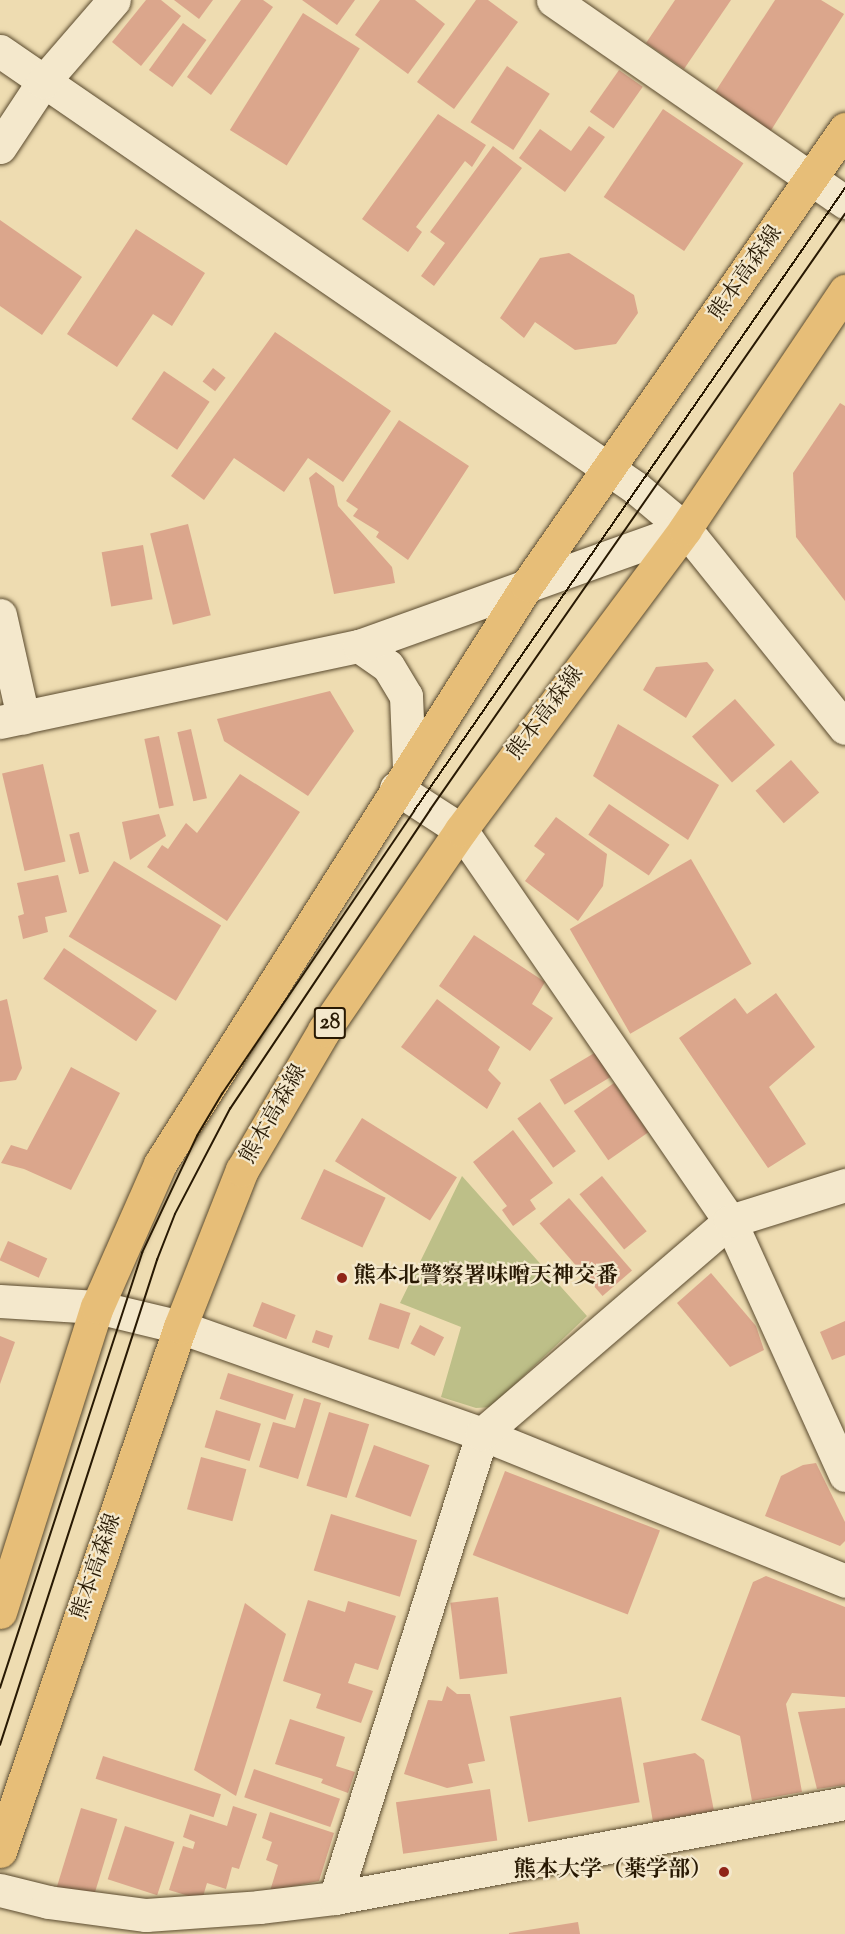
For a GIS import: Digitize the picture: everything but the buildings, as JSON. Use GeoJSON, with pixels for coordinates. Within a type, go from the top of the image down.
{"type":"FeatureCollection","features":[{"type":"Feature","properties":{"kind":"main road","name":"熊本高森線"},"geometry":{"type":"LineString","coordinates":[[0,1612],[97,1307],[160,1164],[402,778],[527,585],[814,178],[845,129]]}},
{"type":"Feature","properties":{"kind":"main road","name":"熊本高森線"},"geometry":{"type":"LineString","coordinates":[[0,1851],[180,1328],[242,1170],[324,1030],[461,830],[685,529],[845,291]]}},
{"type":"Feature","properties":{"kind":"street"},"geometry":{"type":"LineString","coordinates":[[0,147],[43,82],[114,0]]}},
{"type":"Feature","properties":{"kind":"street"},"geometry":{"type":"LineString","coordinates":[[553,0],[814,178],[845,202]]}},
{"type":"Feature","properties":{"kind":"street"},"geometry":{"type":"LineString","coordinates":[[0,51],[610,468],[685,529],[845,728]]}},
{"type":"Feature","properties":{"kind":"street"},"geometry":{"type":"LineString","coordinates":[[0,615],[12,720],[360,646],[685,529]]}},
{"type":"Feature","properties":{"kind":"street"},"geometry":{"type":"LineString","coordinates":[[360,646],[388,666],[406,696],[402,778],[461,830],[730,1221],[845,1475]]}},
{"type":"Feature","properties":{"kind":"street"},"geometry":{"type":"LineString","coordinates":[[335,1898],[482,1434],[730,1221],[845,1185]]}},
{"type":"Feature","properties":{"kind":"street"},"geometry":{"type":"LineString","coordinates":[[0,1301],[97,1307],[180,1328],[482,1434],[845,1581]]}},
{"type":"Feature","properties":{"kind":"street"},"geometry":{"type":"LineString","coordinates":[[0,1890],[48,1902],[146,1915],[335,1898],[845,1803]]}},
{"type":"Feature","properties":{"kind":"green space"},"geometry":{"type":"Polygon","coordinates":[[[462,1176],[587,1316],[491,1407],[476,1408],[441,1397],[461,1327],[400,1303],[462,1176]]]}},
{"type":"Feature","properties":{"kind":"tram line"},"geometry":{"type":"LineString","coordinates":[[0,1688],[142,1253],[197,1136],[222,1094],[414,811],[845,188]]}},
{"type":"Feature","properties":{"kind":"tram line"},"geometry":{"type":"LineString","coordinates":[[0,1745],[157,1260],[175,1214],[230,1109],[430,810],[845,214]]}},
{"type":"Feature","properties":{"kind":"place","name":"熊本北警察署味噌天神交番"},"geometry":{"type":"Point","coordinates":[342,1278]}},
{"type":"Feature","properties":{"kind":"place","name":"熊本大学（薬学部）"},"geometry":{"type":"Point","coordinates":[724,1872]}}]}
